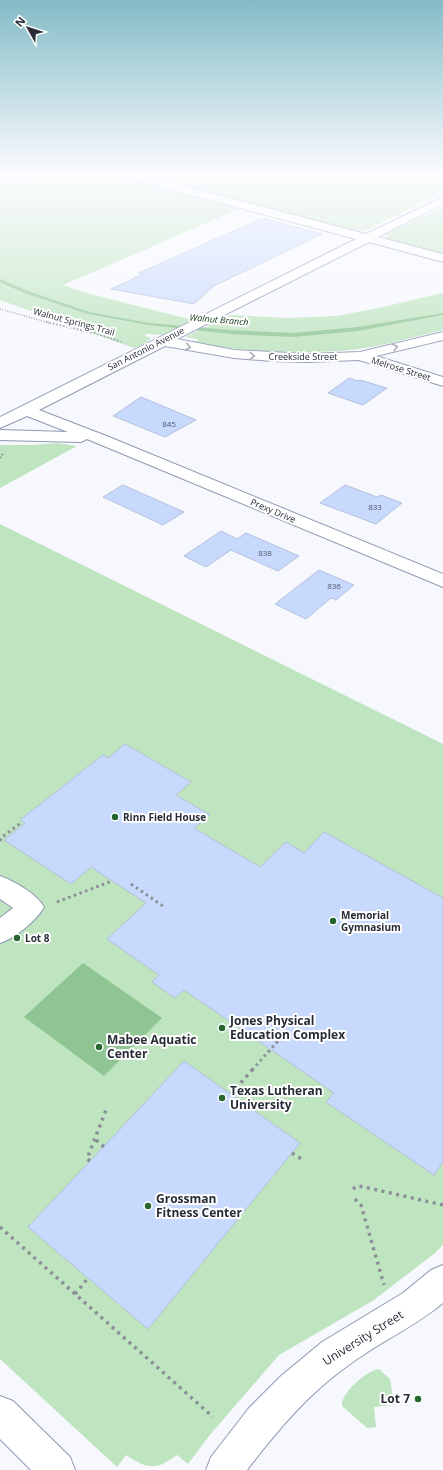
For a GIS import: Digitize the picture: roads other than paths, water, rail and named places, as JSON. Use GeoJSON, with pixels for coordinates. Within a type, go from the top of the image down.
{"type":"FeatureCollection","features":[{"type":"Feature","properties":{"kind":"street","name":"San Antonio Avenue"},"geometry":{"type":"LineString","coordinates":[[0,423],[359,242]]}},
{"type":"Feature","properties":{"kind":"street"},"geometry":{"type":"LineString","coordinates":[[380,242],[443,258]]}},
{"type":"Feature","properties":{"kind":"street","name":"Creekside Street"},"geometry":{"type":"LineString","coordinates":[[163,341],[214,352],[288,358],[360,356],[443,336]]}},
{"type":"Feature","properties":{"kind":"street","name":"Melrose Street"},"geometry":{"type":"LineString","coordinates":[[360,356],[443,382]]}},
{"type":"Feature","properties":{"kind":"street","name":"Prexy Drive"},"geometry":{"type":"LineString","coordinates":[[26,410],[103,440],[443,581]]}},
{"type":"Feature","properties":{"kind":"street","name":"Prexy Drive"},"geometry":{"type":"LineString","coordinates":[[0,435],[72,436],[103,440]]}},
{"type":"Feature","properties":{"kind":"street"},"geometry":{"type":"LineString","coordinates":[[0,886],[31,907],[0,933]]}},
{"type":"Feature","properties":{"kind":"street","name":"University Street"},"geometry":{"type":"LineString","coordinates":[[224,1470],[262,1421],[293,1388],[334,1354],[415,1306],[443,1282]]}},
{"type":"Feature","properties":{"kind":"street"},"geometry":{"type":"LineString","coordinates":[[0,1414],[57,1470]]}},
{"type":"Feature","properties":{"kind":"waterway","name":"Walnut Branch"},"geometry":{"type":"LineString","coordinates":[[0,280],[26,292],[88,313],[149,324],[230,332],[293,335],[358,329],[443,314]]}},
{"type":"Feature","properties":{"kind":"place","name":"Rinn Field House"},"geometry":{"type":"Point","coordinates":[115,817]}},
{"type":"Feature","properties":{"kind":"place","name":"Memorial Gymnasium"},"geometry":{"type":"Point","coordinates":[333,921]}},
{"type":"Feature","properties":{"kind":"place","name":"Lot 8"},"geometry":{"type":"Point","coordinates":[17,938]}},
{"type":"Feature","properties":{"kind":"place","name":"Jones Physical Education Complex"},"geometry":{"type":"Point","coordinates":[222,1028]}},
{"type":"Feature","properties":{"kind":"place","name":"Mabee Aquatic Center"},"geometry":{"type":"Point","coordinates":[99,1047]}},
{"type":"Feature","properties":{"kind":"place","name":"Texas Lutheran University"},"geometry":{"type":"Point","coordinates":[222,1098]}},
{"type":"Feature","properties":{"kind":"place","name":"Grossman Fitness Center"},"geometry":{"type":"Point","coordinates":[148,1206]}},
{"type":"Feature","properties":{"kind":"place","name":"Lot 7"},"geometry":{"type":"Point","coordinates":[418,1399]}}]}
